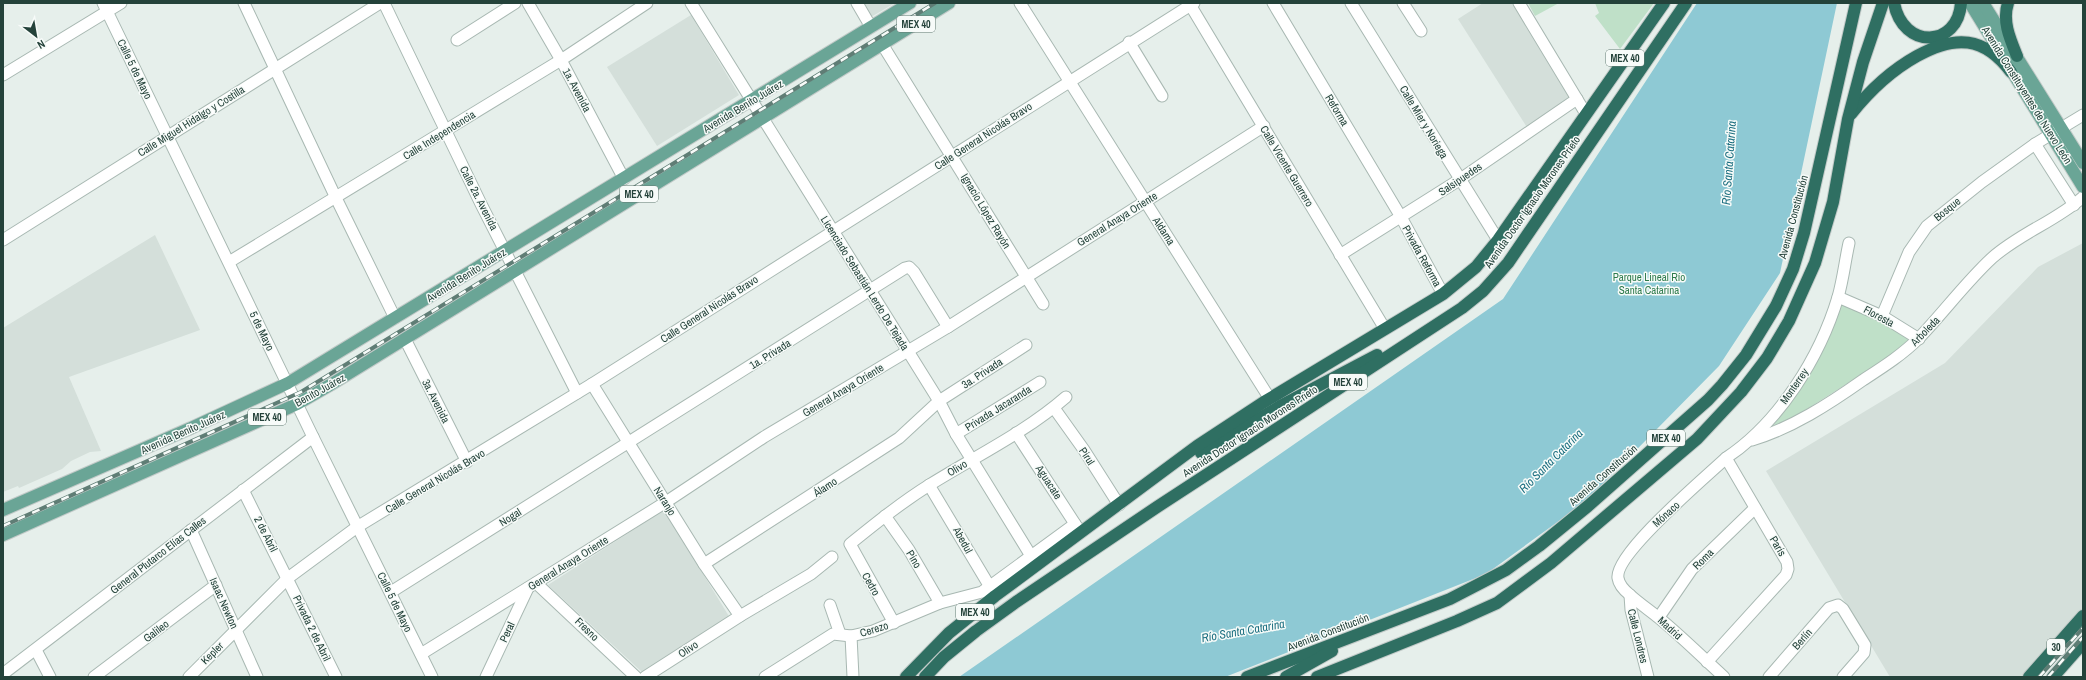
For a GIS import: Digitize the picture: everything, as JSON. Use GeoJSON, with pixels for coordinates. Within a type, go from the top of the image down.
{"type":"FeatureCollection","features":[{"type":"Feature","properties":{"kind":"highway","name":"Avenida Doctor Ignacio Morones Prieto"},"geometry":{"type":"LineString","coordinates":[[906,677],[944,637],[992,591],[1078,528],[1119,505],[1198,446],[1270,399],[1443,294],[1476,267],[1498,240],[1664,3]]}},
{"type":"Feature","properties":{"kind":"highway","name":"Avenida Doctor Ignacio Morones Prieto"},"geometry":{"type":"LineString","coordinates":[[925,677],[944,657],[1016,602],[1157,507],[1428,330],[1483,291],[1508,263],[1686,3]]}},
{"type":"Feature","properties":{"kind":"highway","name":"Avenida Constitución"},"geometry":{"type":"LineString","coordinates":[[1247,677],[1357,635],[1468,590],[1522,559],[1588,506],[1708,400],[1738,365],[1758,338],[1776,306],[1800,251],[1856,3]]}},
{"type":"Feature","properties":{"kind":"highway","name":"MEX 40"},"geometry":{"type":"LineString","coordinates":[[1316,677],[1457,621],[1497,603],[1568,549],[1697,439],[1728,408],[1755,375],[1779,339],[1808,283],[1828,223],[1848,119],[1863,62],[1883,3]]}},
{"type":"Feature","properties":{"kind":"highway"},"geometry":{"type":"LineString","coordinates":[[1894,3],[1896,14],[1906,29],[1915,35],[1927,38],[1943,34],[1952,27],[1959,16],[1961,3]]}},
{"type":"Feature","properties":{"kind":"highway"},"geometry":{"type":"LineString","coordinates":[[2008,3],[2006,15],[2008,32],[2017,56]]}},
{"type":"Feature","properties":{"kind":"highway"},"geometry":{"type":"LineString","coordinates":[[1848,119],[1862,100],[1884,79],[1906,62],[1945,43],[1960,42],[1983,46],[1996,54],[2011,72]]}},
{"type":"Feature","properties":{"kind":"highway"},"geometry":{"type":"LineString","coordinates":[[1135,492],[1282,405],[1428,330]]}},
{"type":"Feature","properties":{"kind":"highway","name":"30"},"geometry":{"type":"LineString","coordinates":[[2029,677],[2083,616]]}},
{"type":"Feature","properties":{"kind":"highway"},"geometry":{"type":"LineString","coordinates":[[1286,677],[1357,635]]}},
{"type":"Feature","properties":{"kind":"highway","name":"30"},"geometry":{"type":"LineString","coordinates":[[2052,677],[2083,643]]}},
{"type":"Feature","properties":{"kind":"main road","name":"Avenida Benito Juárez"},"geometry":{"type":"LineString","coordinates":[[3,510],[191,428],[288,383],[910,3]]}},
{"type":"Feature","properties":{"kind":"main road","name":"Avenida Benito Juárez"},"geometry":{"type":"LineString","coordinates":[[516,270],[949,3]]}},
{"type":"Feature","properties":{"kind":"main road","name":"Avenida Constituyentes de Nuevo León"},"geometry":{"type":"LineString","coordinates":[[1970,3],[2083,187]]}},
{"type":"Feature","properties":{"kind":"main road","name":"Avenida Constituyentes de Nuevo León"},"geometry":{"type":"LineString","coordinates":[[1983,3],[2083,163]]}},
{"type":"Feature","properties":{"kind":"main road","name":"Benito Juárez"},"geometry":{"type":"LineString","coordinates":[[3,535],[297,404],[516,270]]}},
{"type":"Feature","properties":{"kind":"main road"},"geometry":{"type":"LineString","coordinates":[[191,428],[200,446]]}},
{"type":"Feature","properties":{"kind":"street"},"geometry":{"type":"LineString","coordinates":[[3,75],[105,8],[121,3]]}},
{"type":"Feature","properties":{"kind":"street"},"geometry":{"type":"LineString","coordinates":[[244,3],[276,68],[336,198],[395,318]]}},
{"type":"Feature","properties":{"kind":"street","name":"Calle Miguel Hidalgo y Costilla"},"geometry":{"type":"LineString","coordinates":[[3,240],[167,135],[380,3]]}},
{"type":"Feature","properties":{"kind":"street","name":"Calle 2a. Avenida"},"geometry":{"type":"LineString","coordinates":[[384,3],[446,131],[577,393]]}},
{"type":"Feature","properties":{"kind":"street"},"geometry":{"type":"LineString","coordinates":[[457,40],[515,3]]}},
{"type":"Feature","properties":{"kind":"street","name":"1a. Avenida"},"geometry":{"type":"LineString","coordinates":[[528,3],[561,60],[624,178]]}},
{"type":"Feature","properties":{"kind":"street","name":"Calle Independencia"},"geometry":{"type":"LineString","coordinates":[[229,262],[561,60],[646,3]]}},
{"type":"Feature","properties":{"kind":"street","name":"Licenciado Sebastián Lerdo De Tejada"},"geometry":{"type":"LineString","coordinates":[[691,3],[907,352],[939,401],[956,434],[1034,560]]}},
{"type":"Feature","properties":{"kind":"street"},"geometry":{"type":"LineString","coordinates":[[857,3],[871,27]]}},
{"type":"Feature","properties":{"kind":"street","name":"Aldama"},"geometry":{"type":"LineString","coordinates":[[1020,3],[1270,399]]}},
{"type":"Feature","properties":{"kind":"street","name":"Reforma"},"geometry":{"type":"LineString","coordinates":[[1273,3],[1401,218]]}},
{"type":"Feature","properties":{"kind":"street","name":"Calle Mier y Noriega"},"geometry":{"type":"LineString","coordinates":[[1351,3],[1459,180],[1498,240]]}},
{"type":"Feature","properties":{"kind":"street"},"geometry":{"type":"LineString","coordinates":[[1403,3],[1421,32]]}},
{"type":"Feature","properties":{"kind":"street"},"geometry":{"type":"LineString","coordinates":[[1519,3],[1586,114]]}},
{"type":"Feature","properties":{"kind":"street","name":"Calle General Nicolás Bravo"},"geometry":{"type":"LineString","coordinates":[[236,629],[288,578],[358,527],[467,462],[592,384],[1191,4]]}},
{"type":"Feature","properties":{"kind":"street","name":"Calle Vicente Guerrero"},"geometry":{"type":"LineString","coordinates":[[1191,4],[1385,329]]}},
{"type":"Feature","properties":{"kind":"street","name":"Calle 5 de Mayo"},"geometry":{"type":"LineString","coordinates":[[105,8],[167,135]]}},
{"type":"Feature","properties":{"kind":"street"},"geometry":{"type":"LineString","coordinates":[[1129,42],[1162,96]]}},
{"type":"Feature","properties":{"kind":"street","name":"Ignacio López Rayón"},"geometry":{"type":"LineString","coordinates":[[882,44],[1044,304]]}},
{"type":"Feature","properties":{"kind":"street","name":"Salsipuedes"},"geometry":{"type":"LineString","coordinates":[[1340,255],[1401,218],[1459,180],[1578,99]]}},
{"type":"Feature","properties":{"kind":"street","name":"Bosque"},"geometry":{"type":"LineString","coordinates":[[1882,316],[1909,252],[1927,226],[1982,182],[2035,144],[2083,115]]}},
{"type":"Feature","properties":{"kind":"street","name":"General Anaya Oriente"},"geometry":{"type":"LineString","coordinates":[[421,654],[666,502],[764,438],[907,352],[1264,126]]}},
{"type":"Feature","properties":{"kind":"street","name":"5 de Mayo"},"geometry":{"type":"LineString","coordinates":[[167,135],[358,527]]}},
{"type":"Feature","properties":{"kind":"street"},"geometry":{"type":"LineString","coordinates":[[2035,144],[2074,205]]}},
{"type":"Feature","properties":{"kind":"street","name":"Arboleda"},"geometry":{"type":"LineString","coordinates":[[1749,440],[1790,426],[1898,357],[1918,339],[1992,258],[2012,243],[2074,205],[2083,197]]}},
{"type":"Feature","properties":{"kind":"street","name":"Privada Reforma"},"geometry":{"type":"LineString","coordinates":[[1401,218],[1443,294]]}},
{"type":"Feature","properties":{"kind":"street","name":"Monterrey"},"geometry":{"type":"LineString","coordinates":[[1726,458],[1762,429],[1805,372],[1821,340],[1838,297],[1849,243]]}},
{"type":"Feature","properties":{"kind":"street","name":"1a. Privada"},"geometry":{"type":"LineString","coordinates":[[629,442],[905,268],[912,269],[948,326]]}},
{"type":"Feature","properties":{"kind":"street","name":"Floresta"},"geometry":{"type":"LineString","coordinates":[[1838,297],[1882,316],[1918,339]]}},
{"type":"Feature","properties":{"kind":"street","name":"3a. Avenida"},"geometry":{"type":"LineString","coordinates":[[405,339],[467,462]]}},
{"type":"Feature","properties":{"kind":"street","name":"3a. Privada"},"geometry":{"type":"LineString","coordinates":[[939,401],[1026,345]]}},
{"type":"Feature","properties":{"kind":"street","name":"Privada Jacaranda"},"geometry":{"type":"LineString","coordinates":[[956,434],[1040,382]]}},
{"type":"Feature","properties":{"kind":"street","name":"Naranjo"},"geometry":{"type":"LineString","coordinates":[[592,384],[704,564],[740,616]]}},
{"type":"Feature","properties":{"kind":"street","name":"Olivo"},"geometry":{"type":"LineString","coordinates":[[850,544],[885,516],[929,485],[1016,433],[1054,408],[1066,397]]}},
{"type":"Feature","properties":{"kind":"street","name":"Álamo"},"geometry":{"type":"LineString","coordinates":[[704,564],[899,438],[939,401]]}},
{"type":"Feature","properties":{"kind":"street","name":"Pirul"},"geometry":{"type":"LineString","coordinates":[[1054,408],[1084,450],[1119,505]]}},
{"type":"Feature","properties":{"kind":"street","name":"Aguacate"},"geometry":{"type":"LineString","coordinates":[[1016,433],[1078,528]]}},
{"type":"Feature","properties":{"kind":"street","name":"General Plutarco Elías Calles"},"geometry":{"type":"LineString","coordinates":[[3,674],[313,437]]}},
{"type":"Feature","properties":{"kind":"street","name":"Nogal"},"geometry":{"type":"LineString","coordinates":[[391,592],[629,442]]}},
{"type":"Feature","properties":{"kind":"street","name":"París"},"geometry":{"type":"LineString","coordinates":[[1707,662],[1786,575],[1788,569],[1787,562],[1726,458]]}},
{"type":"Feature","properties":{"kind":"street","name":"Mónaco"},"geometry":{"type":"LineString","coordinates":[[1618,578],[1619,569],[1623,560],[1640,538],[1726,458]]}},
{"type":"Feature","properties":{"kind":"street","name":"Abedul"},"geometry":{"type":"LineString","coordinates":[[929,485],[955,526],[992,591]]}},
{"type":"Feature","properties":{"kind":"street","name":"2 de Abril"},"geometry":{"type":"LineString","coordinates":[[243,490],[288,578]]}},
{"type":"Feature","properties":{"kind":"street","name":"Roma"},"geometry":{"type":"LineString","coordinates":[[1659,618],[1692,569],[1755,508]]}},
{"type":"Feature","properties":{"kind":"street","name":"Pino"},"geometry":{"type":"LineString","coordinates":[[885,516],[909,550],[940,603]]}},
{"type":"Feature","properties":{"kind":"street","name":"Calle 5 de Mayo"},"geometry":{"type":"LineString","coordinates":[[358,527],[432,677]]}},
{"type":"Feature","properties":{"kind":"street","name":"Isaac Newton"},"geometry":{"type":"LineString","coordinates":[[191,530],[257,677]]}},
{"type":"Feature","properties":{"kind":"street","name":"Cedro"},"geometry":{"type":"LineString","coordinates":[[850,544],[894,623]]}},
{"type":"Feature","properties":{"kind":"street","name":"Olivo"},"geometry":{"type":"LineString","coordinates":[[645,677],[740,616],[810,574],[832,557]]}},
{"type":"Feature","properties":{"kind":"street","name":"Privada 2 de Abril"},"geometry":{"type":"LineString","coordinates":[[288,578],[336,677]]}},
{"type":"Feature","properties":{"kind":"street","name":"Madrid"},"geometry":{"type":"LineString","coordinates":[[1618,578],[1621,585],[1630,595],[1659,618],[1724,677]]}},
{"type":"Feature","properties":{"kind":"street","name":"Galileo"},"geometry":{"type":"LineString","coordinates":[[94,677],[216,585]]}},
{"type":"Feature","properties":{"kind":"street","name":"Peral"},"geometry":{"type":"LineString","coordinates":[[486,677],[532,585]]}},
{"type":"Feature","properties":{"kind":"street","name":"Fresno"},"geometry":{"type":"LineString","coordinates":[[532,585],[636,677]]}},
{"type":"Feature","properties":{"kind":"street","name":"Cerezo"},"geometry":{"type":"LineString","coordinates":[[765,677],[833,634],[845,635],[873,631],[940,603],[992,591]]}},
{"type":"Feature","properties":{"kind":"street","name":"Calle Londres"},"geometry":{"type":"LineString","coordinates":[[1630,595],[1631,610],[1648,677]]}},
{"type":"Feature","properties":{"kind":"street"},"geometry":{"type":"LineString","coordinates":[[830,605],[845,635],[854,677]]}},
{"type":"Feature","properties":{"kind":"street","name":"Berlín"},"geometry":{"type":"LineString","coordinates":[[1769,677],[1829,608],[1838,606],[1843,609],[1865,645],[1864,653],[1843,677]]}},
{"type":"Feature","properties":{"kind":"street","name":"Kepler"},"geometry":{"type":"LineString","coordinates":[[189,677],[236,629]]}},
{"type":"Feature","properties":{"kind":"street"},"geometry":{"type":"LineString","coordinates":[[36,650],[50,677]]}},
{"type":"Feature","properties":{"kind":"shaded area"},"geometry":{"type":"Polygon","coordinates":[[[862,3],[895,3],[871,17],[862,3]]]}},
{"type":"Feature","properties":{"kind":"shaded area"},"geometry":{"type":"Polygon","coordinates":[[[1483,3],[1512,3],[1572,99],[1528,129],[1458,19],[1483,3]]]}},
{"type":"Feature","properties":{"kind":"shaded area"},"geometry":{"type":"Polygon","coordinates":[[[691,15],[739,95],[657,146],[607,67],[691,15]]]}},
{"type":"Feature","properties":{"kind":"shaded area"},"geometry":{"type":"Polygon","coordinates":[[[155,235],[200,330],[69,377],[101,451],[90,452],[71,461],[62,469],[19,488],[18,486],[3,492],[3,328],[155,235]]]}},
{"type":"Feature","properties":{"kind":"shaded area"},"geometry":{"type":"Polygon","coordinates":[[[2083,243],[2083,631],[2042,677],[1890,677],[1766,471],[1945,363],[2038,267],[2083,243]]]}},
{"type":"Feature","properties":{"kind":"shaded area"},"geometry":{"type":"Polygon","coordinates":[[[664,510],[730,618],[642,672],[548,585],[664,510]]]}},
{"type":"Feature","properties":{"kind":"green space"},"geometry":{"type":"Polygon","coordinates":[[[1528,3],[1559,3],[1535,16],[1528,3]]]}},
{"type":"Feature","properties":{"kind":"green space"},"geometry":{"type":"Polygon","coordinates":[[[1595,3],[1654,3],[1620,49],[1595,16],[1599,13],[1595,3]]]}},
{"type":"Feature","properties":{"kind":"green space"},"geometry":{"type":"Polygon","coordinates":[[[1841,303],[1879,320],[1909,340],[1909,344],[1779,427],[1774,428],[1773,426],[1803,382],[1841,303]]]}},
{"type":"Feature","properties":{"kind":"water","name":"Río Santa Catarina"},"geometry":{"type":"Polygon","coordinates":[[[1697,3],[1837,3],[1780,273],[1719,366],[1585,502],[1486,574],[1225,677],[959,677],[1503,299],[1697,3]]]}},
{"type":"Feature","properties":{"kind":"railway"},"geometry":{"type":"LineString","coordinates":[[3,526],[301,392],[935,3]]}},
{"type":"Feature","properties":{"kind":"railway"},"geometry":{"type":"LineString","coordinates":[[2039,677],[2083,628]]}},
{"type":"Feature","properties":{"kind":"railway"},"geometry":{"type":"LineString","coordinates":[[2048,677],[2083,637]]}},
{"type":"Feature","properties":{"kind":"park label","name":"Parque Lineal Río Santa Catarina"},"geometry":{"type":"Point","coordinates":[1649,283]}}]}
